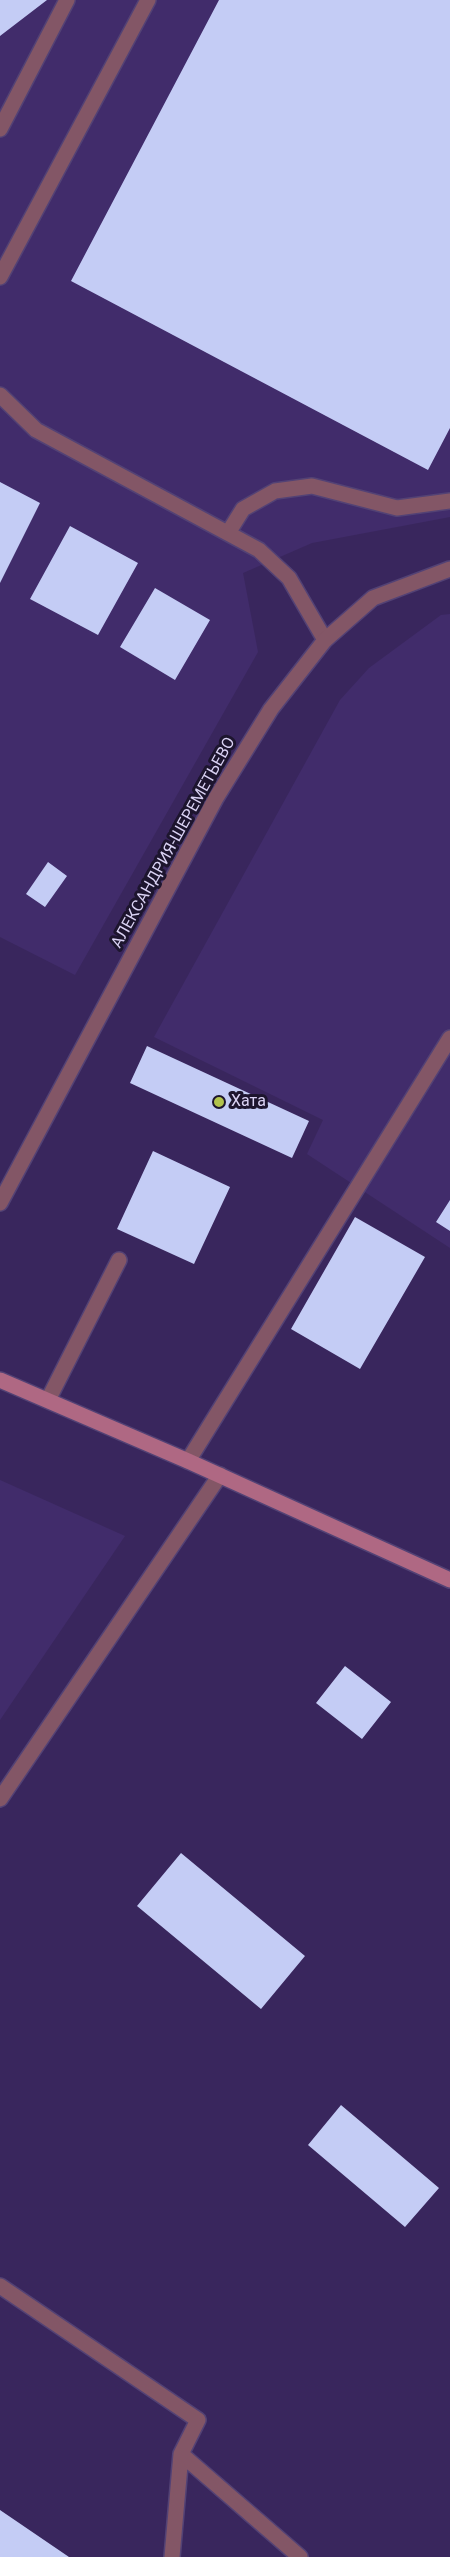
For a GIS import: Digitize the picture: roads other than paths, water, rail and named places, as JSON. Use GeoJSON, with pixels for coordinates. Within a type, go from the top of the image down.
{"type":"FeatureCollection","features":[{"type":"Feature","properties":{"kind":"main road"},"geometry":{"type":"LineString","coordinates":[[0,1380],[220,1475],[450,1580]]}},
{"type":"Feature","properties":{"kind":"street"},"geometry":{"type":"LineString","coordinates":[[0,129],[67,0]]}},
{"type":"Feature","properties":{"kind":"street"},"geometry":{"type":"LineString","coordinates":[[0,277],[148,0]]}},
{"type":"Feature","properties":{"kind":"street"},"geometry":{"type":"LineString","coordinates":[[0,395],[36,430],[259,550],[289,578],[325,640]]}},
{"type":"Feature","properties":{"kind":"street"},"geometry":{"type":"LineString","coordinates":[[228,533],[243,509],[275,491],[312,486],[397,508],[450,501]]}},
{"type":"Feature","properties":{"kind":"street","name":"АЛЕКСАНДРИЯ-ШЕРЕМЕТЬЕВО"},"geometry":{"type":"LineString","coordinates":[[0,1203],[216,798],[271,709],[325,640],[373,598],[450,569]]}},
{"type":"Feature","properties":{"kind":"street"},"geometry":{"type":"LineString","coordinates":[[188,1461],[450,1038]]}},
{"type":"Feature","properties":{"kind":"street"},"geometry":{"type":"LineString","coordinates":[[48,1400],[118,1260]]}},
{"type":"Feature","properties":{"kind":"street"},"geometry":{"type":"LineString","coordinates":[[0,1799],[220,1475]]}},
{"type":"Feature","properties":{"kind":"street"},"geometry":{"type":"LineString","coordinates":[[0,2286],[198,2420],[181,2454],[172,2557]]}},
{"type":"Feature","properties":{"kind":"street"},"geometry":{"type":"LineString","coordinates":[[181,2454],[300,2557]]}},
{"type":"Feature","properties":{"kind":"place","name":"Хата"},"geometry":{"type":"Point","coordinates":[219,1102]}}]}
